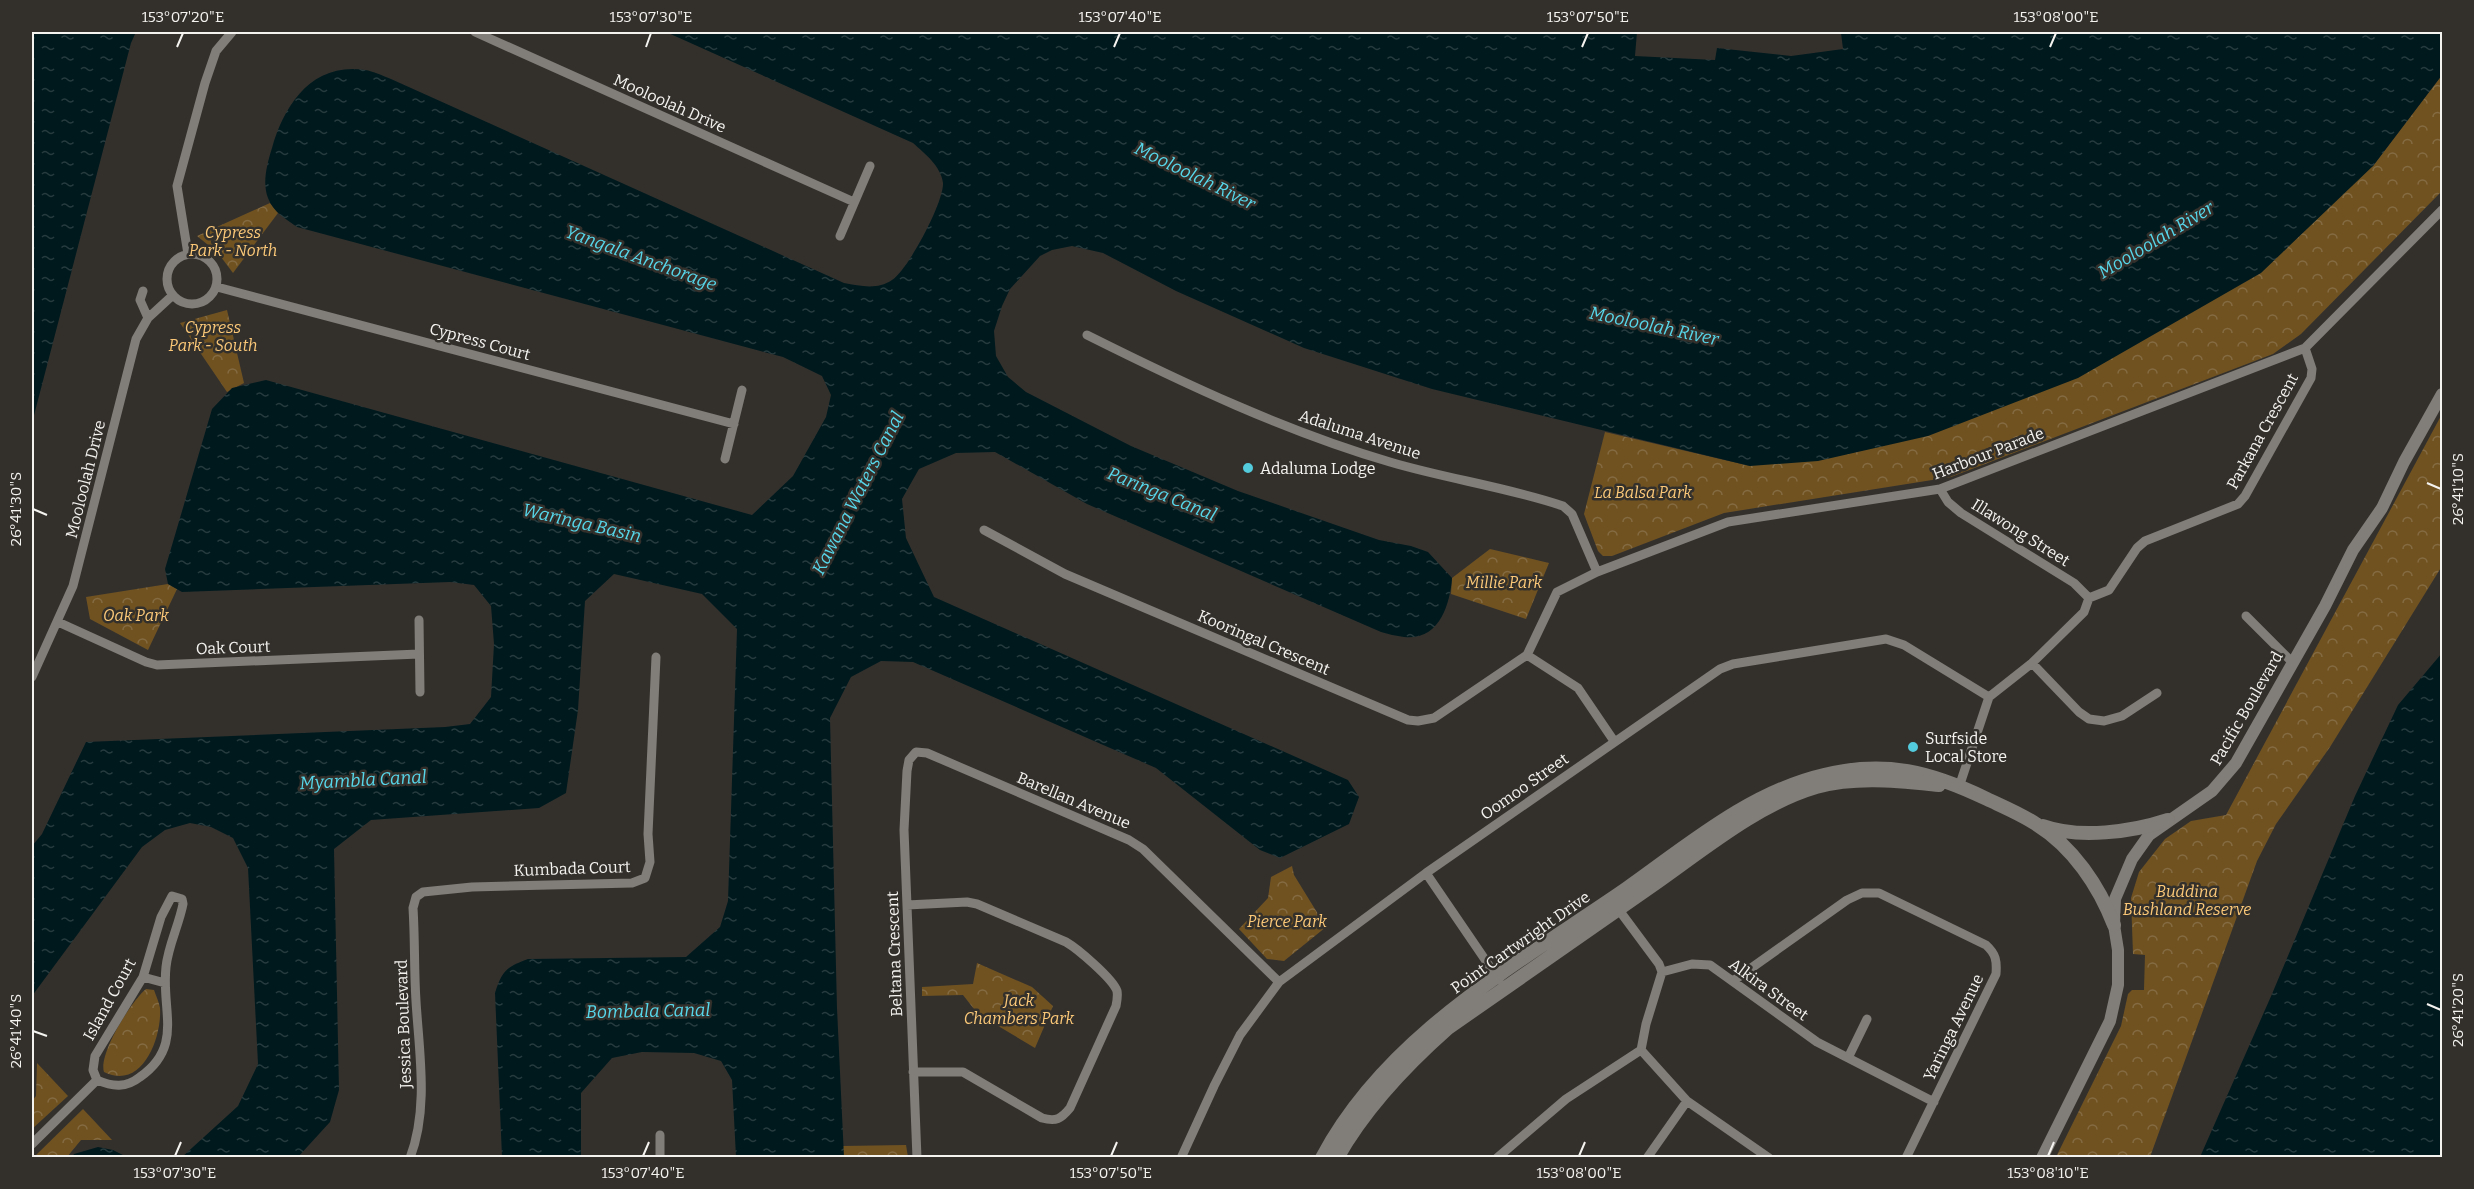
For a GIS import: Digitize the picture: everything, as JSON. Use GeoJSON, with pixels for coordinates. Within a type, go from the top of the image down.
{"type":"FeatureCollection","features":[{"type":"Feature","properties":{"kind":"main road","name":"Point Cartwright Drive"},"geometry":{"type":"LineString","coordinates":[[1323,1158],[1336,1132],[1369,1090],[1441,1018],[1501,982],[1614,904],[1715,827],[1806,779],[1856,769],[1913,772],[1934,776],[2052,829],[2067,832],[2132,830],[2168,820]]}},
{"type":"Feature","properties":{"kind":"main road","name":"Point Cartwright Drive"},"geometry":{"type":"LineString","coordinates":[[2022,816],[2048,832],[2089,876],[2104,899],[2114,925]]}},
{"type":"Feature","properties":{"kind":"main road","name":"Point Cartwright Drive"},"geometry":{"type":"LineString","coordinates":[[1336,1158],[1378,1097],[1420,1052],[1501,982]]}},
{"type":"Feature","properties":{"kind":"street"},"geometry":{"type":"LineString","coordinates":[[188,254],[177,186],[204,82],[216,51],[232,32]]}},
{"type":"Feature","properties":{"kind":"street","name":"Mooloolah Drive"},"geometry":{"type":"LineString","coordinates":[[475,32],[854,202]]}},
{"type":"Feature","properties":{"kind":"street"},"geometry":{"type":"LineString","coordinates":[[840,236],[870,166]]}},
{"type":"Feature","properties":{"kind":"street"},"geometry":{"type":"LineString","coordinates":[[2442,202],[2442,211]]}},
{"type":"Feature","properties":{"kind":"street","name":"Harbour Parade"},"geometry":{"type":"LineString","coordinates":[[1527,655],[1557,592],[1597,572],[1728,522],[1940,489],[2305,348],[2442,211]]}},
{"type":"Feature","properties":{"kind":"street"},"geometry":{"type":"LineString","coordinates":[[188,254],[205,257],[216,271],[217,287],[211,295],[196,304],[180,301],[168,288],[168,270],[173,262],[188,254]]}},
{"type":"Feature","properties":{"kind":"street","name":"Cypress Court"},"geometry":{"type":"LineString","coordinates":[[217,287],[734,424]]}},
{"type":"Feature","properties":{"kind":"street"},"geometry":{"type":"LineString","coordinates":[[143,291],[141,300],[148,318]]}},
{"type":"Feature","properties":{"kind":"street","name":"Mooloolah Drive"},"geometry":{"type":"LineString","coordinates":[[32,677],[73,586],[136,339],[148,318],[173,295]]}},
{"type":"Feature","properties":{"kind":"street","name":"Adaluma Avenue"},"geometry":{"type":"LineString","coordinates":[[1087,335],[1152,368],[1271,421],[1390,462],[1563,506],[1572,514],[1597,572]]}},
{"type":"Feature","properties":{"kind":"street","name":"Parkana Crescent"},"geometry":{"type":"LineString","coordinates":[[1989,697],[2031,663],[2084,612],[2089,598],[2109,590],[2137,548],[2145,541],[2238,504],[2245,496],[2311,378],[2312,369],[2305,348]]}},
{"type":"Feature","properties":{"kind":"street"},"geometry":{"type":"LineString","coordinates":[[725,459],[742,390]]}},
{"type":"Feature","properties":{"kind":"street","name":"Pacific Boulevard"},"geometry":{"type":"LineString","coordinates":[[2042,1158],[2110,1021],[2119,969],[2114,925],[2115,899],[2125,872],[2149,835],[2212,791],[2242,754],[2325,606],[2353,550],[2382,508],[2404,462],[2442,394]]}},
{"type":"Feature","properties":{"kind":"street","name":"Illawong Street"},"geometry":{"type":"LineString","coordinates":[[1940,489],[1948,502],[1961,513],[2074,583],[2089,598]]}},
{"type":"Feature","properties":{"kind":"street","name":"Kooringal Crescent"},"geometry":{"type":"LineString","coordinates":[[984,530],[1065,574],[1408,720],[1418,722],[1434,718],[1527,655]]}},
{"type":"Feature","properties":{"kind":"street"},"geometry":{"type":"LineString","coordinates":[[2246,616],[2292,662]]}},
{"type":"Feature","properties":{"kind":"street"},"geometry":{"type":"LineString","coordinates":[[419,620],[420,692]]}},
{"type":"Feature","properties":{"kind":"street","name":"Oak Court"},"geometry":{"type":"LineString","coordinates":[[58,622],[146,663],[157,665],[419,654]]}},
{"type":"Feature","properties":{"kind":"street","name":"Oomoo Street"},"geometry":{"type":"LineString","coordinates":[[1181,1158],[1240,1035],[1279,982],[1426,873],[1720,669],[1733,664],[1877,640],[1895,641],[1989,697]]}},
{"type":"Feature","properties":{"kind":"street"},"geometry":{"type":"LineString","coordinates":[[1527,655],[1546,665],[1578,688],[1614,741]]}},
{"type":"Feature","properties":{"kind":"street","name":"Kumbada Court"},"geometry":{"type":"LineString","coordinates":[[423,892],[472,887],[632,883],[645,878],[650,862],[648,834],[656,657]]}},
{"type":"Feature","properties":{"kind":"street"},"geometry":{"type":"LineString","coordinates":[[2031,663],[2079,712],[2089,719],[2104,721],[2122,716],[2157,693]]}},
{"type":"Feature","properties":{"kind":"street"},"geometry":{"type":"LineString","coordinates":[[1959,786],[1989,697]]}},
{"type":"Feature","properties":{"kind":"street","name":"Beltana Crescent"},"geometry":{"type":"LineString","coordinates":[[916,752],[909,760],[907,771],[904,830],[917,1158]]}},
{"type":"Feature","properties":{"kind":"street","name":"Barellan Avenue"},"geometry":{"type":"LineString","coordinates":[[916,752],[927,753],[1129,840],[1143,849],[1279,982]]}},
{"type":"Feature","properties":{"kind":"street"},"geometry":{"type":"LineString","coordinates":[[1426,873],[1501,982]]}},
{"type":"Feature","properties":{"kind":"street","name":"Jessica Boulevard"},"geometry":{"type":"LineString","coordinates":[[410,1158],[418,1137],[421,1097],[413,908],[416,897],[423,892]]}},
{"type":"Feature","properties":{"kind":"street","name":"Yaringa Avenue"},"geometry":{"type":"LineString","coordinates":[[1733,981],[1847,900],[1862,894],[1879,893],[1986,945],[1993,951],[1997,961],[1996,974],[1906,1158]]}},
{"type":"Feature","properties":{"kind":"street","name":"Island Court"},"geometry":{"type":"LineString","coordinates":[[172,896],[182,898],[183,904],[166,964],[168,1040],[155,1066],[132,1083],[112,1087],[97,1080],[93,1070],[99,1046],[143,977],[169,899],[172,896]]}},
{"type":"Feature","properties":{"kind":"street"},"geometry":{"type":"LineString","coordinates":[[907,904],[967,902],[977,904],[1066,942],[1075,947],[1112,984],[1117,997],[1116,1006],[1071,1108],[1063,1117],[1053,1121],[1042,1118],[963,1072],[914,1072]]}},
{"type":"Feature","properties":{"kind":"street"},"geometry":{"type":"LineString","coordinates":[[1497,1158],[1566,1099],[1641,1050],[1646,1024],[1662,972],[1659,964],[1614,904]]}},
{"type":"Feature","properties":{"kind":"street","name":"Alkira Street"},"geometry":{"type":"LineString","coordinates":[[1662,972],[1701,963],[1710,965],[1817,1042],[1934,1102]]}},
{"type":"Feature","properties":{"kind":"street"},"geometry":{"type":"LineString","coordinates":[[143,977],[165,983]]}},
{"type":"Feature","properties":{"kind":"street"},"geometry":{"type":"LineString","coordinates":[[1848,1058],[1867,1019]]}},
{"type":"Feature","properties":{"kind":"street"},"geometry":{"type":"LineString","coordinates":[[1641,1050],[1686,1101],[1768,1157]]}},
{"type":"Feature","properties":{"kind":"street"},"geometry":{"type":"LineString","coordinates":[[32,1144],[97,1080]]}},
{"type":"Feature","properties":{"kind":"street"},"geometry":{"type":"LineString","coordinates":[[1647,1158],[1686,1101]]}},
{"type":"Feature","properties":{"kind":"street"},"geometry":{"type":"LineString","coordinates":[[660,1135],[660,1158]]}},
{"type":"Feature","properties":{"kind":"green space","name":"La Balsa Park"},"geometry":{"type":"Polygon","coordinates":[[[2442,75],[2442,194],[2440,193],[2301,334],[2273,354],[1951,477],[1724,513],[1612,556],[1603,556],[1598,551],[1584,514],[1605,432],[1750,466],[2373,166],[2442,75]]]}},
{"type":"Feature","properties":{"kind":"green space","name":"Cypress Park - North"},"geometry":{"type":"Polygon","coordinates":[[[270,203],[278,213],[233,273],[218,253],[197,236],[270,203]]]}},
{"type":"Feature","properties":{"kind":"green space","name":"Cypress Park - South"},"geometry":{"type":"Polygon","coordinates":[[[227,310],[244,383],[227,392],[180,323],[227,310]]]}},
{"type":"Feature","properties":{"kind":"green space","name":"Buddina Bushland Reserve"},"geometry":{"type":"Polygon","coordinates":[[[2442,414],[2442,566],[2330,747],[2276,824],[2257,861],[2150,1157],[2056,1157],[2121,1026],[2128,994],[2132,990],[2144,990],[2145,955],[2133,954],[2131,898],[2139,872],[2165,839],[2191,821],[2226,815],[2442,414]]]}},
{"type":"Feature","properties":{"kind":"green space","name":"Millie Park"},"geometry":{"type":"Polygon","coordinates":[[[1490,549],[1549,563],[1526,619],[1451,594],[1452,578],[1490,549]]]}},
{"type":"Feature","properties":{"kind":"green space","name":"Oak Park"},"geometry":{"type":"Polygon","coordinates":[[[168,584],[177,589],[148,650],[90,619],[86,597],[168,584]]]}},
{"type":"Feature","properties":{"kind":"green space","name":"Pierce Park"},"geometry":{"type":"Polygon","coordinates":[[[1292,866],[1294,875],[1326,927],[1284,961],[1267,959],[1239,929],[1268,898],[1271,877],[1292,866]]]}},
{"type":"Feature","properties":{"kind":"green space","name":"Jack Chambers Park"},"geometry":{"type":"Polygon","coordinates":[[[977,963],[1032,987],[1053,1006],[1035,1048],[978,1014],[963,995],[922,996],[922,987],[973,984],[977,963]]]}},
{"type":"Feature","properties":{"kind":"green space"},"geometry":{"type":"Polygon","coordinates":[[[146,989],[154,990],[160,1008],[157,1033],[147,1058],[139,1068],[129,1074],[117,1076],[104,1072],[106,1053],[111,1041],[125,1015],[146,989]]]}},
{"type":"Feature","properties":{"kind":"green space"},"geometry":{"type":"Polygon","coordinates":[[[37,1063],[68,1096],[32,1129],[32,1101],[36,1096],[37,1063]]]}},
{"type":"Feature","properties":{"kind":"green space"},"geometry":{"type":"Polygon","coordinates":[[[83,1109],[112,1140],[81,1140],[67,1157],[34,1157],[83,1109]]]}},
{"type":"Feature","properties":{"kind":"green space"},"geometry":{"type":"Polygon","coordinates":[[[906,1145],[908,1157],[843,1157],[843,1146],[906,1145]]]}},
{"type":"Feature","properties":{"kind":"water"},"geometry":{"type":"Polygon","coordinates":[[[32,32],[136,32],[131,43],[32,423],[32,32]]]}},
{"type":"Feature","properties":{"kind":"water"},"geometry":{"type":"Polygon","coordinates":[[[666,32],[1637,32],[1635,56],[1715,60],[1717,48],[1791,56],[1843,49],[1841,33],[1846,32],[2442,32],[2442,75],[2373,166],[2261,273],[2078,378],[1928,436],[1818,461],[1750,466],[1432,389],[1304,348],[1176,291],[1103,253],[1072,246],[1052,250],[1040,256],[1010,289],[1002,306],[994,331],[996,356],[1008,377],[1026,392],[1131,446],[1238,491],[1379,540],[1428,552],[1452,578],[1449,599],[1440,619],[1426,633],[1416,637],[1404,637],[1381,632],[1087,504],[995,452],[956,453],[919,469],[902,499],[906,538],[934,597],[1348,780],[1359,797],[1349,824],[1280,858],[1260,850],[1156,768],[913,662],[881,661],[851,677],[830,718],[837,1008],[844,1157],[736,1157],[732,1080],[721,1061],[694,1053],[642,1052],[612,1058],[581,1093],[581,1157],[502,1157],[495,993],[506,971],[528,959],[686,957],[720,927],[728,901],[737,629],[702,594],[614,574],[585,601],[578,710],[566,793],[539,808],[371,820],[334,849],[339,1090],[330,1122],[298,1157],[182,1157],[238,1106],[258,1064],[248,868],[233,838],[211,827],[190,823],[165,830],[142,847],[32,996],[32,846],[42,834],[86,742],[445,727],[470,724],[491,697],[494,644],[491,606],[474,585],[450,582],[182,592],[168,584],[165,569],[212,409],[232,388],[266,380],[752,515],[793,476],[826,417],[831,395],[822,376],[783,357],[297,227],[273,207],[265,186],[267,167],[277,132],[293,102],[315,80],[330,73],[346,69],[371,71],[844,283],[875,286],[892,280],[907,263],[932,219],[942,192],[942,177],[932,161],[913,143],[666,32]]]}},
{"type":"Feature","properties":{"kind":"water"},"geometry":{"type":"Polygon","coordinates":[[[2442,653],[2442,1157],[2200,1157],[2272,994],[2355,796],[2398,705],[2442,653]]]}},
{"type":"Feature","properties":{"kind":"water"},"geometry":{"type":"Polygon","coordinates":[[[98,1147],[113,1150],[127,1157],[72,1157],[74,1154],[98,1147]]]}},
{"type":"Feature","properties":{"kind":"place","name":"Adaluma Lodge"},"geometry":{"type":"Point","coordinates":[1248,468]}},
{"type":"Feature","properties":{"kind":"place","name":"Surfside Local Store"},"geometry":{"type":"Point","coordinates":[1913,747]}},
{"type":"Feature","properties":{"kind":"water label","name":"Mooloolah River"},"geometry":{"type":"Point","coordinates":[1195,176]}},
{"type":"Feature","properties":{"kind":"water label","name":"Mooloolah River"},"geometry":{"type":"Point","coordinates":[2156,240]}},
{"type":"Feature","properties":{"kind":"water label","name":"Yangala Anchorage"},"geometry":{"type":"Point","coordinates":[641,258]}},
{"type":"Feature","properties":{"kind":"water label","name":"Mooloolah River"},"geometry":{"type":"Point","coordinates":[1654,326]}},
{"type":"Feature","properties":{"kind":"water label","name":"Kawana Waters Canal"},"geometry":{"type":"Point","coordinates":[858,493]}},
{"type":"Feature","properties":{"kind":"water label","name":"Paringa Canal"},"geometry":{"type":"Point","coordinates":[1162,494]}},
{"type":"Feature","properties":{"kind":"water label","name":"Waringa Basin"},"geometry":{"type":"Point","coordinates":[582,523]}},
{"type":"Feature","properties":{"kind":"water label","name":"Myambla Canal"},"geometry":{"type":"Point","coordinates":[363,780]}},
{"type":"Feature","properties":{"kind":"water label","name":"Bombala Canal"},"geometry":{"type":"Point","coordinates":[648,1011]}}]}
